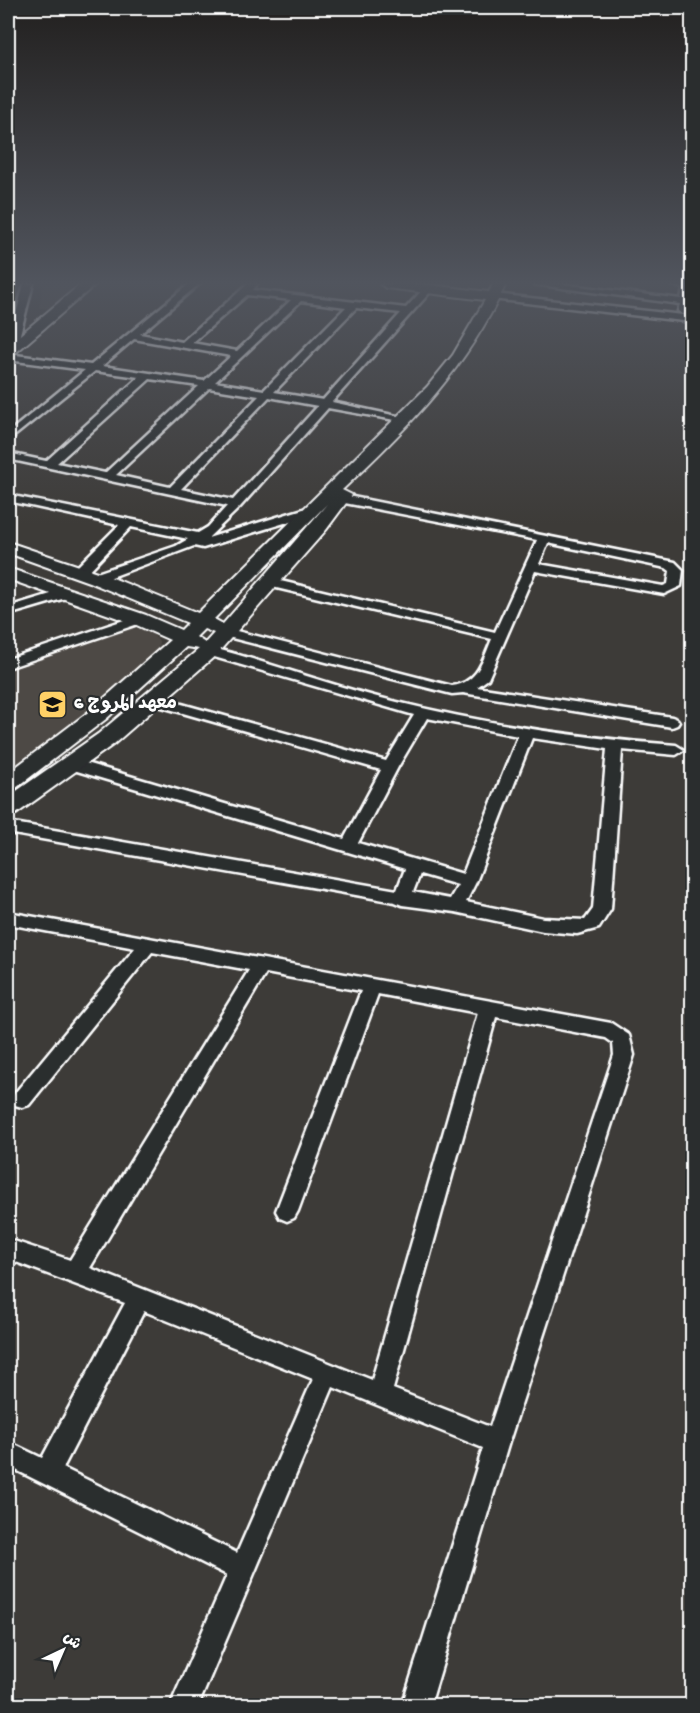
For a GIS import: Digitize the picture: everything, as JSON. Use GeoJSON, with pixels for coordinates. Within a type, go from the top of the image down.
{"type":"FeatureCollection","features":[{"type":"Feature","properties":{"kind":"street"},"geometry":{"type":"LineString","coordinates":[[77,364],[324,403],[406,419]]}},
{"type":"Feature","properties":{"kind":"street"},"geometry":{"type":"LineString","coordinates":[[8,438],[99,364]]}},
{"type":"Feature","properties":{"kind":"street"},"geometry":{"type":"LineString","coordinates":[[107,477],[229,364]]}},
{"type":"Feature","properties":{"kind":"street"},"geometry":{"type":"LineString","coordinates":[[173,490],[294,364]]}},
{"type":"Feature","properties":{"kind":"street"},"geometry":{"type":"LineString","coordinates":[[180,549],[202,538],[217,526],[360,364]]}},
{"type":"Feature","properties":{"kind":"street"},"geometry":{"type":"LineString","coordinates":[[8,808],[72,764],[153,700],[209,651],[320,526],[334,497],[444,378],[453,364]]}},
{"type":"Feature","properties":{"kind":"street"},"geometry":{"type":"LineString","coordinates":[[49,464],[148,375]]}},
{"type":"Feature","properties":{"kind":"street"},"geometry":{"type":"LineString","coordinates":[[8,456],[236,504]]}},
{"type":"Feature","properties":{"kind":"street"},"geometry":{"type":"LineString","coordinates":[[88,575],[310,511],[334,497],[544,537],[670,565],[676,570],[674,586],[664,590],[532,567]]}},
{"type":"Feature","properties":{"kind":"street"},"geometry":{"type":"LineString","coordinates":[[8,498],[202,538]]}},
{"type":"Feature","properties":{"kind":"street"},"geometry":{"type":"LineString","coordinates":[[8,783],[91,720],[184,638],[310,511]]}},
{"type":"Feature","properties":{"kind":"street"},"geometry":{"type":"LineString","coordinates":[[88,575],[127,524]]}},
{"type":"Feature","properties":{"kind":"street"},"geometry":{"type":"LineString","coordinates":[[463,689],[481,679],[486,672],[544,537]]}},
{"type":"Feature","properties":{"kind":"street"},"geometry":{"type":"LineString","coordinates":[[8,547],[88,575],[202,620],[225,632],[452,690],[463,689],[672,722]]}},
{"type":"Feature","properties":{"kind":"street"},"geometry":{"type":"LineString","coordinates":[[8,573],[139,619],[209,651],[423,713],[527,733],[615,746],[676,750]]}},
{"type":"Feature","properties":{"kind":"street"},"geometry":{"type":"LineString","coordinates":[[268,582],[500,637]]}},
{"type":"Feature","properties":{"kind":"street"},"geometry":{"type":"LineString","coordinates":[[8,611],[64,594]]}},
{"type":"Feature","properties":{"kind":"street"},"geometry":{"type":"LineString","coordinates":[[8,664],[139,619]]}},
{"type":"Feature","properties":{"kind":"street"},"geometry":{"type":"LineString","coordinates":[[153,700],[390,767]]}},
{"type":"Feature","properties":{"kind":"street"},"geometry":{"type":"LineString","coordinates":[[349,845],[390,767],[423,713]]}},
{"type":"Feature","properties":{"kind":"street"},"geometry":{"type":"LineString","coordinates":[[455,906],[468,882],[527,733]]}},
{"type":"Feature","properties":{"kind":"street"},"geometry":{"type":"LineString","coordinates":[[8,828],[402,899],[455,906],[519,920],[579,927],[590,925],[597,920],[602,909],[610,842],[615,746]]}},
{"type":"Feature","properties":{"kind":"street"},"geometry":{"type":"LineString","coordinates":[[72,764],[468,882]]}},
{"type":"Feature","properties":{"kind":"street"},"geometry":{"type":"LineString","coordinates":[[402,899],[415,866]]}},
{"type":"Feature","properties":{"kind":"street"},"geometry":{"type":"LineString","coordinates":[[8,918],[260,968],[611,1031],[622,1040],[624,1048],[497,1442],[416,1706]]}},
{"type":"Feature","properties":{"kind":"street"},"geometry":{"type":"LineString","coordinates":[[22,1099],[147,946]]}},
{"type":"Feature","properties":{"kind":"street"},"geometry":{"type":"LineString","coordinates":[[75,1272],[260,968]]}},
{"type":"Feature","properties":{"kind":"street"},"geometry":{"type":"LineString","coordinates":[[287,1211],[372,987]]}},
{"type":"Feature","properties":{"kind":"street"},"geometry":{"type":"LineString","coordinates":[[380,1394],[489,1009]]}},
{"type":"Feature","properties":{"kind":"street"},"geometry":{"type":"LineString","coordinates":[[8,1249],[75,1272],[497,1442]]}},
{"type":"Feature","properties":{"kind":"street"},"geometry":{"type":"LineString","coordinates":[[48,1473],[139,1298]]}},
{"type":"Feature","properties":{"kind":"street"},"geometry":{"type":"LineString","coordinates":[[184,1706],[327,1374]]}},
{"type":"Feature","properties":{"kind":"street"},"geometry":{"type":"LineString","coordinates":[[8,1457],[15,1456],[243,1569]]}},
{"type":"Feature","properties":{"kind":"shaded area","name":"معهد المروج 6"},"geometry":{"type":"Polygon","coordinates":[[[127,628],[142,629],[152,634],[159,641],[158,649],[112,693],[8,770],[8,669],[127,628]]]}},
{"type":"Feature","properties":{"kind":"place","name":"معهد المروج 6"},"geometry":{"type":"Point","coordinates":[53,704]}}]}
